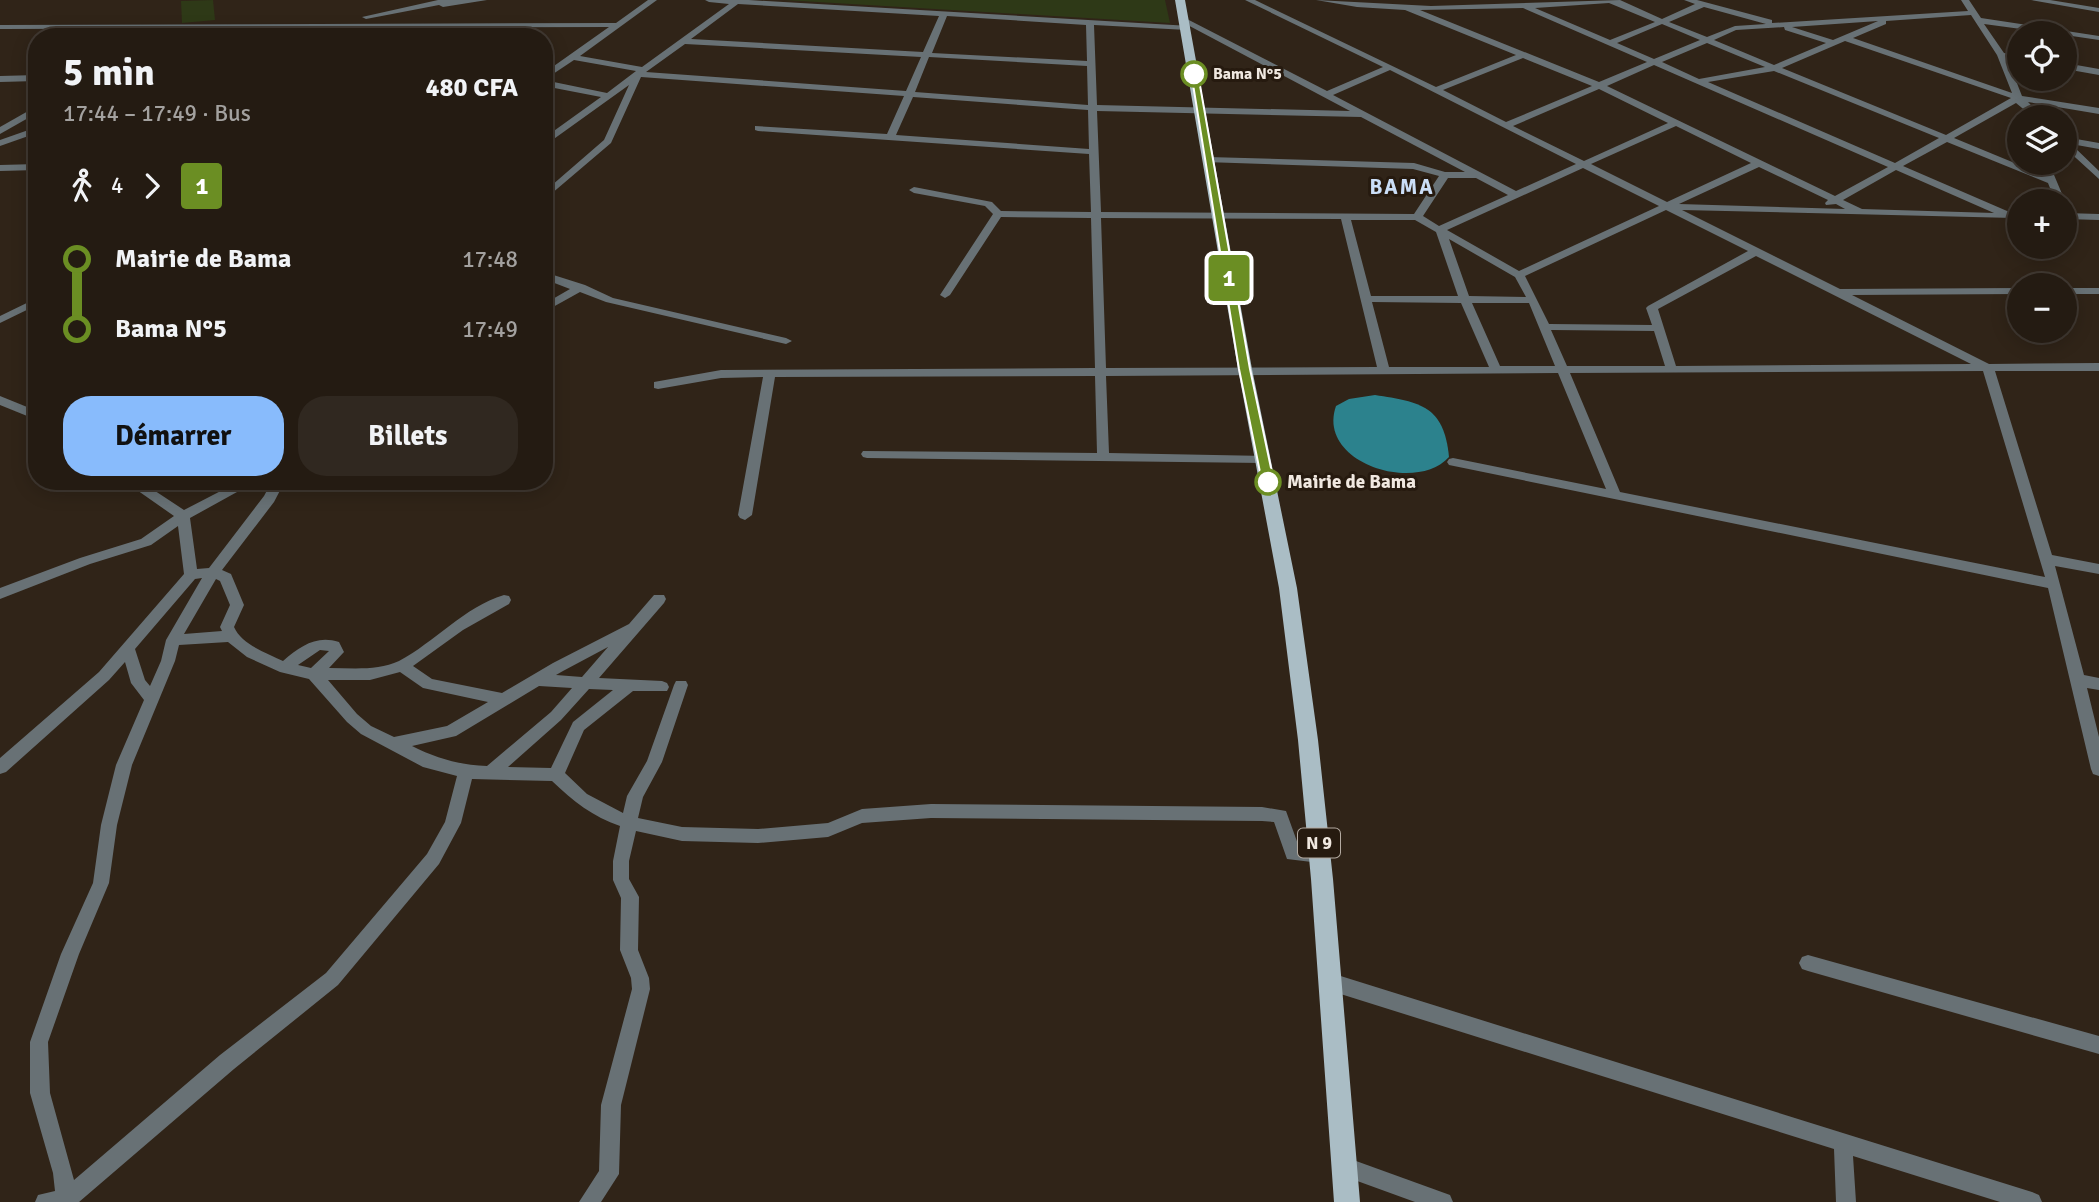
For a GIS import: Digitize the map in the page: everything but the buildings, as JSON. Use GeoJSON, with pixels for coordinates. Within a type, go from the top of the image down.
{"type":"FeatureCollection","features":[{"type":"Feature","properties":{"kind":"main road","name":"N 9"},"geometry":{"type":"LineString","coordinates":[[1180,0],[1245,369],[1287,588],[1320,856],[1347,1202]]}},
{"type":"Feature","properties":{"kind":"street"},"geometry":{"type":"LineString","coordinates":[[401,0],[423,8],[450,0]]}},
{"type":"Feature","properties":{"kind":"street"},"geometry":{"type":"LineString","coordinates":[[325,24],[483,0]]}},
{"type":"Feature","properties":{"kind":"street"},"geometry":{"type":"LineString","coordinates":[[553,71],[653,0]]}},
{"type":"Feature","properties":{"kind":"street"},"geometry":{"type":"LineString","coordinates":[[709,0],[1090,22],[1186,24],[1516,195]]}},
{"type":"Feature","properties":{"kind":"street"},"geometry":{"type":"LineString","coordinates":[[1249,0],[1507,125],[1988,368],[2054,583],[2099,769]]}},
{"type":"Feature","properties":{"kind":"street"},"geometry":{"type":"LineString","coordinates":[[1277,0],[1281,15]]}},
{"type":"Feature","properties":{"kind":"street"},"geometry":{"type":"LineString","coordinates":[[1320,0],[1360,6],[1403,6],[1417,3],[1524,6],[1548,2],[1616,0]]}},
{"type":"Feature","properties":{"kind":"street"},"geometry":{"type":"LineString","coordinates":[[1610,0],[2051,181]]}},
{"type":"Feature","properties":{"kind":"street"},"geometry":{"type":"LineString","coordinates":[[1688,0],[1833,43]]}},
{"type":"Feature","properties":{"kind":"street"},"geometry":{"type":"LineString","coordinates":[[1965,0],[2001,55],[2021,105]]}},
{"type":"Feature","properties":{"kind":"street"},"geometry":{"type":"LineString","coordinates":[[2035,0],[2099,10]]}},
{"type":"Feature","properties":{"kind":"street"},"geometry":{"type":"LineString","coordinates":[[2091,0],[2099,4]]}},
{"type":"Feature","properties":{"kind":"street"},"geometry":{"type":"LineString","coordinates":[[553,136],[736,2]]}},
{"type":"Feature","properties":{"kind":"street"},"geometry":{"type":"LineString","coordinates":[[1611,43],[1703,4]]}},
{"type":"Feature","properties":{"kind":"street"},"geometry":{"type":"LineString","coordinates":[[1403,6],[1598,85],[1860,212]]}},
{"type":"Feature","properties":{"kind":"street"},"geometry":{"type":"LineString","coordinates":[[1524,6],[2007,213]]}},
{"type":"Feature","properties":{"kind":"street"},"geometry":{"type":"LineString","coordinates":[[890,139],[944,14]]}},
{"type":"Feature","properties":{"kind":"street"},"geometry":{"type":"LineString","coordinates":[[1507,125],[1652,61],[1735,28],[1975,16],[2099,38]]}},
{"type":"Feature","properties":{"kind":"street"},"geometry":{"type":"LineString","coordinates":[[1699,81],[1774,68],[1894,18]]}},
{"type":"Feature","properties":{"kind":"street"},"geometry":{"type":"LineString","coordinates":[[1090,22],[1103,455]]}},
{"type":"Feature","properties":{"kind":"street"},"geometry":{"type":"LineString","coordinates":[[0,27],[148,24],[618,25]]}},
{"type":"Feature","properties":{"kind":"street"},"geometry":{"type":"LineString","coordinates":[[144,28],[148,24]]}},
{"type":"Feature","properties":{"kind":"street"},"geometry":{"type":"LineString","coordinates":[[1845,38],[2018,98],[2099,111]]}},
{"type":"Feature","properties":{"kind":"street"},"geometry":{"type":"LineString","coordinates":[[682,41],[1090,64]]}},
{"type":"Feature","properties":{"kind":"street"},"geometry":{"type":"LineString","coordinates":[[1435,90],[1522,55]]}},
{"type":"Feature","properties":{"kind":"street"},"geometry":{"type":"LineString","coordinates":[[2001,55],[2007,56]]}},
{"type":"Feature","properties":{"kind":"street"},"geometry":{"type":"LineString","coordinates":[[574,57],[640,72],[1094,108],[1361,114]]}},
{"type":"Feature","properties":{"kind":"street"},"geometry":{"type":"LineString","coordinates":[[1326,95],[1390,67]]}},
{"type":"Feature","properties":{"kind":"street"},"geometry":{"type":"LineString","coordinates":[[2077,68],[2099,72]]}},
{"type":"Feature","properties":{"kind":"street"},"geometry":{"type":"LineString","coordinates":[[553,189],[608,141],[640,72]]}},
{"type":"Feature","properties":{"kind":"street"},"geometry":{"type":"LineString","coordinates":[[0,79],[28,78]]}},
{"type":"Feature","properties":{"kind":"street"},"geometry":{"type":"LineString","coordinates":[[553,85],[608,96]]}},
{"type":"Feature","properties":{"kind":"street"},"geometry":{"type":"LineString","coordinates":[[2018,98],[2025,105]]}},
{"type":"Feature","properties":{"kind":"street"},"geometry":{"type":"LineString","coordinates":[[1814,211],[2018,98]]}},
{"type":"Feature","properties":{"kind":"street"},"geometry":{"type":"LineString","coordinates":[[0,131],[28,114]]}},
{"type":"Feature","properties":{"kind":"street"},"geometry":{"type":"LineString","coordinates":[[1440,229],[1676,122]]}},
{"type":"Feature","properties":{"kind":"street"},"geometry":{"type":"LineString","coordinates":[[758,128],[1095,152]]}},
{"type":"Feature","properties":{"kind":"street"},"geometry":{"type":"LineString","coordinates":[[0,143],[28,133]]}},
{"type":"Feature","properties":{"kind":"street"},"geometry":{"type":"LineString","coordinates":[[2077,143],[2099,146]]}},
{"type":"Feature","properties":{"kind":"street"},"geometry":{"type":"LineString","coordinates":[[2077,153],[2099,176]]}},
{"type":"Feature","properties":{"kind":"street"},"geometry":{"type":"LineString","coordinates":[[1208,160],[1415,166],[1445,175],[1477,175]]}},
{"type":"Feature","properties":{"kind":"street"},"geometry":{"type":"LineString","coordinates":[[1519,275],[1670,207],[1759,163]]}},
{"type":"Feature","properties":{"kind":"street"},"geometry":{"type":"LineString","coordinates":[[0,168],[28,167]]}},
{"type":"Feature","properties":{"kind":"street"},"geometry":{"type":"LineString","coordinates":[[1417,217],[1445,175]]}},
{"type":"Feature","properties":{"kind":"street"},"geometry":{"type":"LineString","coordinates":[[2049,175],[2055,189]]}},
{"type":"Feature","properties":{"kind":"street"},"geometry":{"type":"LineString","coordinates":[[914,190],[988,204],[998,214],[1417,217],[1519,275],[1545,327],[1615,494]]}},
{"type":"Feature","properties":{"kind":"street"},"geometry":{"type":"LineString","coordinates":[[1670,207],[2007,216]]}},
{"type":"Feature","properties":{"kind":"street"},"geometry":{"type":"LineString","coordinates":[[945,295],[998,214]]}},
{"type":"Feature","properties":{"kind":"street"},"geometry":{"type":"LineString","coordinates":[[2077,215],[2099,217]]}},
{"type":"Feature","properties":{"kind":"street"},"geometry":{"type":"LineString","coordinates":[[1345,216],[1384,370]]}},
{"type":"Feature","properties":{"kind":"street"},"geometry":{"type":"LineString","coordinates":[[1440,229],[1465,300],[1496,370]]}},
{"type":"Feature","properties":{"kind":"street"},"geometry":{"type":"LineString","coordinates":[[1672,370],[1652,308],[1757,251]]}},
{"type":"Feature","properties":{"kind":"street"},"geometry":{"type":"LineString","coordinates":[[553,278],[610,300],[786,341]]}},
{"type":"Feature","properties":{"kind":"street"},"geometry":{"type":"LineString","coordinates":[[553,304],[581,287]]}},
{"type":"Feature","properties":{"kind":"street"},"geometry":{"type":"LineString","coordinates":[[1837,292],[2007,291]]}},
{"type":"Feature","properties":{"kind":"street"},"geometry":{"type":"LineString","coordinates":[[2077,291],[2099,291]]}},
{"type":"Feature","properties":{"kind":"street"},"geometry":{"type":"LineString","coordinates":[[1366,299],[1533,300]]}},
{"type":"Feature","properties":{"kind":"street"},"geometry":{"type":"LineString","coordinates":[[0,320],[28,306]]}},
{"type":"Feature","properties":{"kind":"street"},"geometry":{"type":"LineString","coordinates":[[1545,327],[1659,328]]}},
{"type":"Feature","properties":{"kind":"street"},"geometry":{"type":"LineString","coordinates":[[658,384],[721,374],[771,373],[1245,369],[2099,368]]}},
{"type":"Feature","properties":{"kind":"street"},"geometry":{"type":"LineString","coordinates":[[745,515],[771,373]]}},
{"type":"Feature","properties":{"kind":"street"},"geometry":{"type":"LineString","coordinates":[[0,400],[28,412]]}},
{"type":"Feature","properties":{"kind":"street"},"geometry":{"type":"LineString","coordinates":[[867,454],[1263,459]]}},
{"type":"Feature","properties":{"kind":"street"},"geometry":{"type":"LineString","coordinates":[[1453,462],[2054,583]]}},
{"type":"Feature","properties":{"kind":"street"},"geometry":{"type":"LineString","coordinates":[[144,490],[183,516],[191,575]]}},
{"type":"Feature","properties":{"kind":"street"},"geometry":{"type":"LineString","coordinates":[[0,594],[85,561],[146,542],[183,516],[234,490]]}},
{"type":"Feature","properties":{"kind":"street"},"geometry":{"type":"LineString","coordinates":[[66,1201],[63,1173],[40,1093],[39,1042],[70,954],[101,883],[109,825],[124,765],[168,661],[173,640],[213,572],[274,490]]}},
{"type":"Feature","properties":{"kind":"street"},"geometry":{"type":"LineString","coordinates":[[2046,559],[2099,569]]}},
{"type":"Feature","properties":{"kind":"street"},"geometry":{"type":"LineString","coordinates":[[0,767],[104,676],[191,575],[213,572],[226,578],[237,605],[227,627],[231,636],[252,653],[285,668],[314,674],[370,674],[402,666],[458,626],[504,600]]}},
{"type":"Feature","properties":{"kind":"street"},"geometry":{"type":"LineString","coordinates":[[492,771],[533,739],[630,628],[659,599]]}},
{"type":"Feature","properties":{"kind":"street"},"geometry":{"type":"LineString","coordinates":[[396,743],[451,732],[536,680],[630,628]]}},
{"type":"Feature","properties":{"kind":"street"},"geometry":{"type":"LineString","coordinates":[[173,640],[231,636]]}},
{"type":"Feature","properties":{"kind":"street"},"geometry":{"type":"LineString","coordinates":[[285,668],[312,647],[323,643],[334,646],[337,652],[314,674]]}},
{"type":"Feature","properties":{"kind":"street"},"geometry":{"type":"LineString","coordinates":[[128,649],[138,683],[151,698]]}},
{"type":"Feature","properties":{"kind":"street"},"geometry":{"type":"LineString","coordinates":[[402,666],[428,684],[506,700]]}},
{"type":"Feature","properties":{"kind":"street"},"geometry":{"type":"LineString","coordinates":[[314,674],[366,730],[429,762],[466,772],[556,775],[566,787],[584,800],[630,824],[678,834],[716,836],[830,830],[858,816],[905,816],[931,811],[1262,814],[1280,816],[1293,854],[1320,856]]}},
{"type":"Feature","properties":{"kind":"street"},"geometry":{"type":"LineString","coordinates":[[536,680],[662,687]]}},
{"type":"Feature","properties":{"kind":"street"},"geometry":{"type":"LineString","coordinates":[[2077,680],[2099,684]]}},
{"type":"Feature","properties":{"kind":"street"},"geometry":{"type":"LineString","coordinates":[[589,1202],[609,1174],[611,1105],[641,989],[640,978],[629,950],[630,897],[621,880],[621,861],[635,796],[654,762],[681,685]]}},
{"type":"Feature","properties":{"kind":"street"},"geometry":{"type":"LineString","coordinates":[[556,775],[578,726],[628,687]]}},
{"type":"Feature","properties":{"kind":"street"},"geometry":{"type":"LineString","coordinates":[[45,1202],[66,1201],[227,1062],[332,979],[433,859],[453,823],[466,772]]}},
{"type":"Feature","properties":{"kind":"street"},"geometry":{"type":"LineString","coordinates":[[1808,963],[2099,1045]]}},
{"type":"Feature","properties":{"kind":"street"},"geometry":{"type":"LineString","coordinates":[[1331,982],[2032,1202]]}},
{"type":"Feature","properties":{"kind":"street"},"geometry":{"type":"LineString","coordinates":[[1843,1143],[1846,1202]]}},
{"type":"Feature","properties":{"kind":"street"},"geometry":{"type":"LineString","coordinates":[[1345,1167],[1443,1202]]}},
{"type":"Feature","properties":{"kind":"green space"},"geometry":{"type":"Polygon","coordinates":[[[213,0],[215,20],[182,23],[181,1],[213,0]]]}},
{"type":"Feature","properties":{"kind":"green space"},"geometry":{"type":"Polygon","coordinates":[[[784,0],[1165,0],[1170,23],[784,0]]]}},
{"type":"Feature","properties":{"kind":"water"},"geometry":{"type":"Polygon","coordinates":[[[1375,395],[1417,404],[1436,417],[1442,427],[1449,457],[1434,468],[1415,473],[1393,472],[1373,467],[1354,457],[1341,443],[1334,426],[1336,406],[1349,399],[1375,395]]]}},
{"type":"Feature","properties":{"kind":"bus line","name":"1"},"geometry":{"type":"LineString","coordinates":[[1194,74],[1245,369],[1268,482]]}},
{"type":"Feature","properties":{"kind":"place","name":"Bama N°5"},"geometry":{"type":"Point","coordinates":[1194,74]}},
{"type":"Feature","properties":{"kind":"place","name":"Mairie de Bama"},"geometry":{"type":"Point","coordinates":[1268,482]}},
{"type":"Feature","properties":{"kind":"district","name":"BAMA"},"geometry":{"type":"Point","coordinates":[1402,187]}}]}
